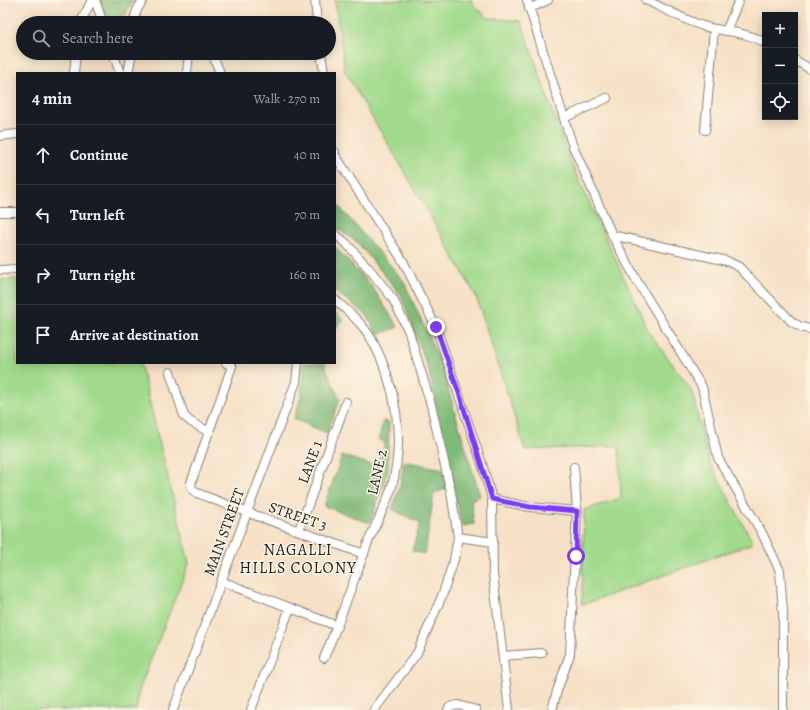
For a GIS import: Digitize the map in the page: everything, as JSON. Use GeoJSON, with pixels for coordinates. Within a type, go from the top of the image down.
{"type":"FeatureCollection","features":[{"type":"Feature","properties":{"kind":"street"},"geometry":{"type":"LineString","coordinates":[[84,16],[92,0]]}},
{"type":"Feature","properties":{"kind":"street"},"geometry":{"type":"LineString","coordinates":[[95,0],[101,16]]}},
{"type":"Feature","properties":{"kind":"street"},"geometry":{"type":"LineString","coordinates":[[135,16],[143,0]]}},
{"type":"Feature","properties":{"kind":"street"},"geometry":{"type":"LineString","coordinates":[[315,0],[316,16]]}},
{"type":"Feature","properties":{"kind":"street"},"geometry":{"type":"LineString","coordinates":[[527,0],[572,144],[612,235],[637,281],[702,387],[718,458],[762,533],[780,571],[783,613],[783,710]]}},
{"type":"Feature","properties":{"kind":"street"},"geometry":{"type":"LineString","coordinates":[[529,9],[548,0]]}},
{"type":"Feature","properties":{"kind":"street"},"geometry":{"type":"LineString","coordinates":[[646,0],[701,25],[714,29],[741,33],[762,42]]}},
{"type":"Feature","properties":{"kind":"street"},"geometry":{"type":"LineString","coordinates":[[726,31],[739,0]]}},
{"type":"Feature","properties":{"kind":"street"},"geometry":{"type":"LineString","coordinates":[[705,130],[714,29]]}},
{"type":"Feature","properties":{"kind":"street"},"geometry":{"type":"LineString","coordinates":[[74,72],[75,60]]}},
{"type":"Feature","properties":{"kind":"street"},"geometry":{"type":"LineString","coordinates":[[115,60],[120,72]]}},
{"type":"Feature","properties":{"kind":"street"},"geometry":{"type":"LineString","coordinates":[[128,72],[131,60]]}},
{"type":"Feature","properties":{"kind":"street"},"geometry":{"type":"LineString","coordinates":[[187,72],[188,60]]}},
{"type":"Feature","properties":{"kind":"street"},"geometry":{"type":"LineString","coordinates":[[215,60],[220,72]]}},
{"type":"Feature","properties":{"kind":"street"},"geometry":{"type":"LineString","coordinates":[[322,60],[324,72]]}},
{"type":"Feature","properties":{"kind":"street"},"geometry":{"type":"LineString","coordinates":[[798,62],[810,69]]}},
{"type":"Feature","properties":{"kind":"street"},"geometry":{"type":"LineString","coordinates":[[564,118],[607,98]]}},
{"type":"Feature","properties":{"kind":"street"},"geometry":{"type":"LineString","coordinates":[[0,136],[16,134]]}},
{"type":"Feature","properties":{"kind":"street"},"geometry":{"type":"LineString","coordinates":[[336,157],[403,261],[436,327],[465,411],[492,499],[493,574],[509,710]]}},
{"type":"Feature","properties":{"kind":"street"},"geometry":{"type":"LineString","coordinates":[[0,212],[16,212]]}},
{"type":"Feature","properties":{"kind":"street"},"geometry":{"type":"LineString","coordinates":[[336,235],[346,243],[371,271],[393,299],[409,332],[431,405],[451,492],[458,537],[454,560],[442,596],[416,653],[374,710]]}},
{"type":"Feature","properties":{"kind":"street"},"geometry":{"type":"LineString","coordinates":[[612,235],[727,261],[739,267],[792,322],[801,327],[810,329]]}},
{"type":"Feature","properties":{"kind":"street"},"geometry":{"type":"LineString","coordinates":[[0,270],[16,269]]}},
{"type":"Feature","properties":{"kind":"street","name":"LANE 2"},"geometry":{"type":"LineString","coordinates":[[324,658],[364,554],[392,488],[398,460],[398,425],[390,381],[372,339],[351,314],[336,301]]}},
{"type":"Feature","properties":{"kind":"street"},"geometry":{"type":"LineString","coordinates":[[170,372],[184,416],[191,422],[209,432],[232,366],[228,364]]}},
{"type":"Feature","properties":{"kind":"street","name":"MAIN STREET"},"geometry":{"type":"LineString","coordinates":[[172,710],[296,382],[298,364]]}},
{"type":"Feature","properties":{"kind":"street","name":"LANE 1"},"geometry":{"type":"LineString","coordinates":[[299,530],[346,402]]}},
{"type":"Feature","properties":{"kind":"street","name":"STREET 3"},"geometry":{"type":"LineString","coordinates":[[209,432],[191,483],[192,489],[197,493],[364,554]]}},
{"type":"Feature","properties":{"kind":"street"},"geometry":{"type":"LineString","coordinates":[[552,710],[556,691],[570,654],[577,511],[574,468]]}},
{"type":"Feature","properties":{"kind":"street"},"geometry":{"type":"LineString","coordinates":[[492,499],[530,507],[577,511]]}},
{"type":"Feature","properties":{"kind":"street"},"geometry":{"type":"LineString","coordinates":[[458,537],[493,542]]}},
{"type":"Feature","properties":{"kind":"street"},"geometry":{"type":"LineString","coordinates":[[221,581],[337,626]]}},
{"type":"Feature","properties":{"kind":"street"},"geometry":{"type":"LineString","coordinates":[[251,710],[290,608]]}},
{"type":"Feature","properties":{"kind":"street"},"geometry":{"type":"LineString","coordinates":[[502,656],[542,653]]}},
{"type":"Feature","properties":{"kind":"street"},"geometry":{"type":"LineString","coordinates":[[448,710],[450,707],[458,705],[476,710]]}},
{"type":"Feature","properties":{"kind":"green space"},"geometry":{"type":"Polygon","coordinates":[[[100,0],[133,0],[125,16],[106,16],[100,0]]]}},
{"type":"Feature","properties":{"kind":"green space"},"geometry":{"type":"Polygon","coordinates":[[[335,0],[472,0],[473,4],[488,18],[521,21],[569,159],[650,334],[691,389],[709,461],[753,543],[582,605],[584,510],[621,498],[619,446],[525,450],[476,296],[409,179],[345,72],[335,0]]]}},
{"type":"Feature","properties":{"kind":"green space"},"geometry":{"type":"Polygon","coordinates":[[[336,203],[403,280],[440,362],[480,496],[471,500],[474,524],[462,526],[429,371],[401,295],[357,242],[336,228],[336,203]]]}},
{"type":"Feature","properties":{"kind":"green space"},"geometry":{"type":"Polygon","coordinates":[[[336,248],[371,285],[398,327],[377,335],[367,315],[336,292],[336,248]]]}},
{"type":"Feature","properties":{"kind":"green space"},"geometry":{"type":"Polygon","coordinates":[[[16,279],[16,364],[140,364],[189,563],[139,690],[136,710],[0,710],[0,280],[16,279]]]}},
{"type":"Feature","properties":{"kind":"green space"},"geometry":{"type":"Polygon","coordinates":[[[336,313],[343,320],[336,328],[336,313]]]}},
{"type":"Feature","properties":{"kind":"green space"},"geometry":{"type":"Polygon","coordinates":[[[304,364],[325,364],[340,399],[327,433],[294,419],[301,396],[304,364]]]}},
{"type":"Feature","properties":{"kind":"green space"},"geometry":{"type":"Polygon","coordinates":[[[383,421],[389,422],[388,471],[370,523],[324,506],[342,456],[376,466],[385,443],[379,439],[383,421]]]}},
{"type":"Feature","properties":{"kind":"green space"},"geometry":{"type":"Polygon","coordinates":[[[404,461],[443,469],[446,489],[434,493],[425,554],[412,551],[420,523],[392,509],[400,486],[404,461]]]}},
{"type":"Feature","properties":{"kind":"district","name":"NAGALLI HILLS COLONY"},"geometry":{"type":"Point","coordinates":[298,558]}},
{"type":"Feature","properties":{"kind":"route"},"geometry":{"type":"LineString","coordinates":[[436,327],[460,396],[492,499],[530,507],[577,511],[576,556]]}}]}
